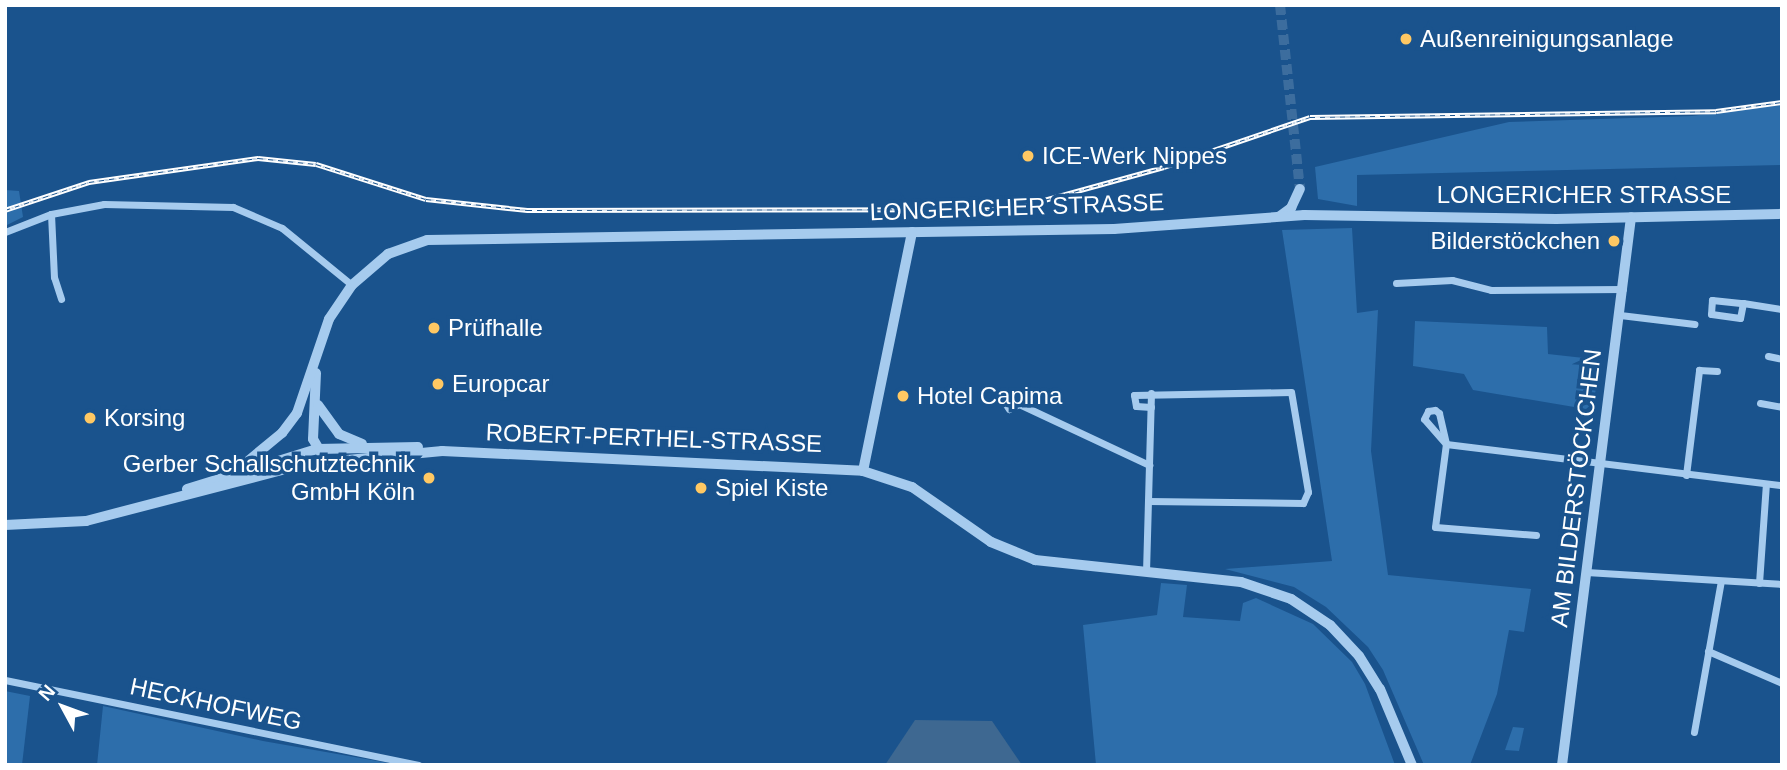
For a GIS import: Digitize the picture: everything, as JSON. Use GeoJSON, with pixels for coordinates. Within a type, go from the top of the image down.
{"type":"FeatureCollection","features":[{"type":"Feature","properties":{"kind":"street"},"geometry":{"type":"LineString","coordinates":[[1280,216],[1291,208],[1300,189],[1304,215]]}},
{"type":"Feature","properties":{"kind":"street"},"geometry":{"type":"LineString","coordinates":[[5,232],[51,214],[104,204],[233,206],[282,228],[352,285]]}},
{"type":"Feature","properties":{"kind":"street"},"geometry":{"type":"LineString","coordinates":[[51,214],[54,277],[61,299]]}},
{"type":"Feature","properties":{"kind":"street","name":"LONGERICHER STRASSE"},"geometry":{"type":"LineString","coordinates":[[236,471],[282,433],[303,402],[329,319],[352,285],[388,254],[411,243],[444,238],[1114,229],[1304,215],[1782,215]]}},
{"type":"Feature","properties":{"kind":"street","name":"AM BILDERSTÖCKCHEN"},"geometry":{"type":"LineString","coordinates":[[1562,765],[1631,217]]}},
{"type":"Feature","properties":{"kind":"street"},"geometry":{"type":"LineString","coordinates":[[863,471],[912,232]]}},
{"type":"Feature","properties":{"kind":"street"},"geometry":{"type":"LineString","coordinates":[[1396,283],[1452,280],[1490,290],[1623,289]]}},
{"type":"Feature","properties":{"kind":"street"},"geometry":{"type":"LineString","coordinates":[[1743,303],[1740,318],[1711,314],[1712,300],[1743,303],[1782,309]]}},
{"type":"Feature","properties":{"kind":"street"},"geometry":{"type":"LineString","coordinates":[[1620,315],[1694,324]]}},
{"type":"Feature","properties":{"kind":"street"},"geometry":{"type":"LineString","coordinates":[[1768,356],[1782,359]]}},
{"type":"Feature","properties":{"kind":"street","name":"LONGERICHER STRASSE"},"geometry":{"type":"LineString","coordinates":[[317,449],[318,359]]}},
{"type":"Feature","properties":{"kind":"street"},"geometry":{"type":"LineString","coordinates":[[1686,475],[1699,370],[1717,371]]}},
{"type":"Feature","properties":{"kind":"street"},"geometry":{"type":"LineString","coordinates":[[1148,501],[1303,503],[1308,492],[1292,392],[1138,392],[1133,400],[1138,407],[1151,407]]}},
{"type":"Feature","properties":{"kind":"street"},"geometry":{"type":"LineString","coordinates":[[1146,572],[1152,393]]}},
{"type":"Feature","properties":{"kind":"street"},"geometry":{"type":"LineString","coordinates":[[317,400],[339,433],[369,446]]}},
{"type":"Feature","properties":{"kind":"street"},"geometry":{"type":"LineString","coordinates":[[1760,403],[1782,407]]}},
{"type":"Feature","properties":{"kind":"street"},"geometry":{"type":"LineString","coordinates":[[1019,404],[1149,466]]}},
{"type":"Feature","properties":{"kind":"street"},"geometry":{"type":"LineString","coordinates":[[1536,535],[1435,527],[1446,444],[1782,485]]}},
{"type":"Feature","properties":{"kind":"street","name":"ROBERT-PERTHEL-STRASSE"},"geometry":{"type":"LineString","coordinates":[[123,512],[236,471],[317,449],[369,446],[863,471],[912,487],[988,540],[1023,556],[1052,564],[1241,582],[1305,607],[1359,656],[1380,689],[1409,765]]}},
{"type":"Feature","properties":{"kind":"street"},"geometry":{"type":"LineString","coordinates":[[305,464],[317,449],[338,461]]}},
{"type":"Feature","properties":{"kind":"street","name":"ROBERT-PERTHEL-STRASSE"},"geometry":{"type":"LineString","coordinates":[[5,525],[56,524],[123,512],[305,464],[442,451]]}},
{"type":"Feature","properties":{"kind":"street"},"geometry":{"type":"LineString","coordinates":[[1759,583],[1766,484]]}},
{"type":"Feature","properties":{"kind":"street"},"geometry":{"type":"LineString","coordinates":[[1586,572],[1782,584]]}},
{"type":"Feature","properties":{"kind":"street"},"geometry":{"type":"LineString","coordinates":[[1694,732],[1721,581]]}},
{"type":"Feature","properties":{"kind":"street"},"geometry":{"type":"LineString","coordinates":[[1708,652],[1782,682]]}},
{"type":"Feature","properties":{"kind":"street","name":"HECKHOFWEG"},"geometry":{"type":"LineString","coordinates":[[5,680],[418,765]]}},
{"type":"Feature","properties":{"kind":"shaded area"},"geometry":{"type":"Polygon","coordinates":[[[1782,105],[1782,165],[1357,175],[1357,206],[1318,199],[1315,167],[1509,122],[1692,116],[1782,105]]]}},
{"type":"Feature","properties":{"kind":"shaded area"},"geometry":{"type":"Polygon","coordinates":[[[5,190],[19,191],[23,217],[5,226],[5,190]]]}},
{"type":"Feature","properties":{"kind":"shaded area"},"geometry":{"type":"Polygon","coordinates":[[[1352,228],[1357,313],[1378,310],[1371,451],[1388,575],[1531,589],[1524,632],[1509,630],[1497,694],[1470,765],[1424,765],[1383,670],[1368,647],[1326,607],[1294,587],[1225,569],[1332,561],[1282,230],[1352,228]]]}},
{"type":"Feature","properties":{"kind":"shaded area"},"geometry":{"type":"Polygon","coordinates":[[[1415,321],[1547,327],[1548,354],[1602,360],[1593,403],[1586,409],[1473,390],[1464,374],[1413,366],[1415,321]]]}},
{"type":"Feature","properties":{"kind":"shaded area"},"geometry":{"type":"Polygon","coordinates":[[[1161,583],[1187,585],[1183,617],[1240,621],[1243,603],[1256,598],[1313,624],[1352,662],[1365,684],[1395,765],[1096,765],[1083,625],[1157,615],[1161,583]]]}},
{"type":"Feature","properties":{"kind":"shaded area"},"geometry":{"type":"Polygon","coordinates":[[[5,691],[30,696],[22,765],[5,765],[5,691]]]}},
{"type":"Feature","properties":{"kind":"shaded area"},"geometry":{"type":"Polygon","coordinates":[[[103,706],[263,741],[400,765],[97,765],[103,706]]]}},
{"type":"Feature","properties":{"kind":"shaded area"},"geometry":{"type":"Polygon","coordinates":[[[915,720],[992,721],[1022,765],[885,765],[915,720]]]}},
{"type":"Feature","properties":{"kind":"shaded area"},"geometry":{"type":"Polygon","coordinates":[[[1513,727],[1524,728],[1519,751],[1505,750],[1513,727]]]}},
{"type":"Feature","properties":{"kind":"tunnel"},"geometry":{"type":"LineString","coordinates":[[1280,5],[1300,189]]}},
{"type":"Feature","properties":{"kind":"railway"},"geometry":{"type":"LineString","coordinates":[[5,210],[89,182],[258,158],[316,164],[426,199],[527,210],[992,209],[1026,205],[1164,167],[1310,117],[1716,111],[1782,102]]}},
{"type":"Feature","properties":{"kind":"place","name":"Außenreinigungsanlage"},"geometry":{"type":"Point","coordinates":[1406,39]}},
{"type":"Feature","properties":{"kind":"place","name":"ICE-Werk Nippes"},"geometry":{"type":"Point","coordinates":[1028,156]}},
{"type":"Feature","properties":{"kind":"place","name":"Bilderstöckchen"},"geometry":{"type":"Point","coordinates":[1614,241]}},
{"type":"Feature","properties":{"kind":"place","name":"Prüfhalle"},"geometry":{"type":"Point","coordinates":[434,328]}},
{"type":"Feature","properties":{"kind":"place","name":"Europcar"},"geometry":{"type":"Point","coordinates":[438,384]}},
{"type":"Feature","properties":{"kind":"place","name":"Hotel Capima"},"geometry":{"type":"Point","coordinates":[903,396]}},
{"type":"Feature","properties":{"kind":"place","name":"Korsing"},"geometry":{"type":"Point","coordinates":[90,418]}},
{"type":"Feature","properties":{"kind":"place","name":"Gerber Schallschutztechnik GmbH Köln"},"geometry":{"type":"Point","coordinates":[429,478]}},
{"type":"Feature","properties":{"kind":"place","name":"Spiel Kiste"},"geometry":{"type":"Point","coordinates":[701,488]}}]}
